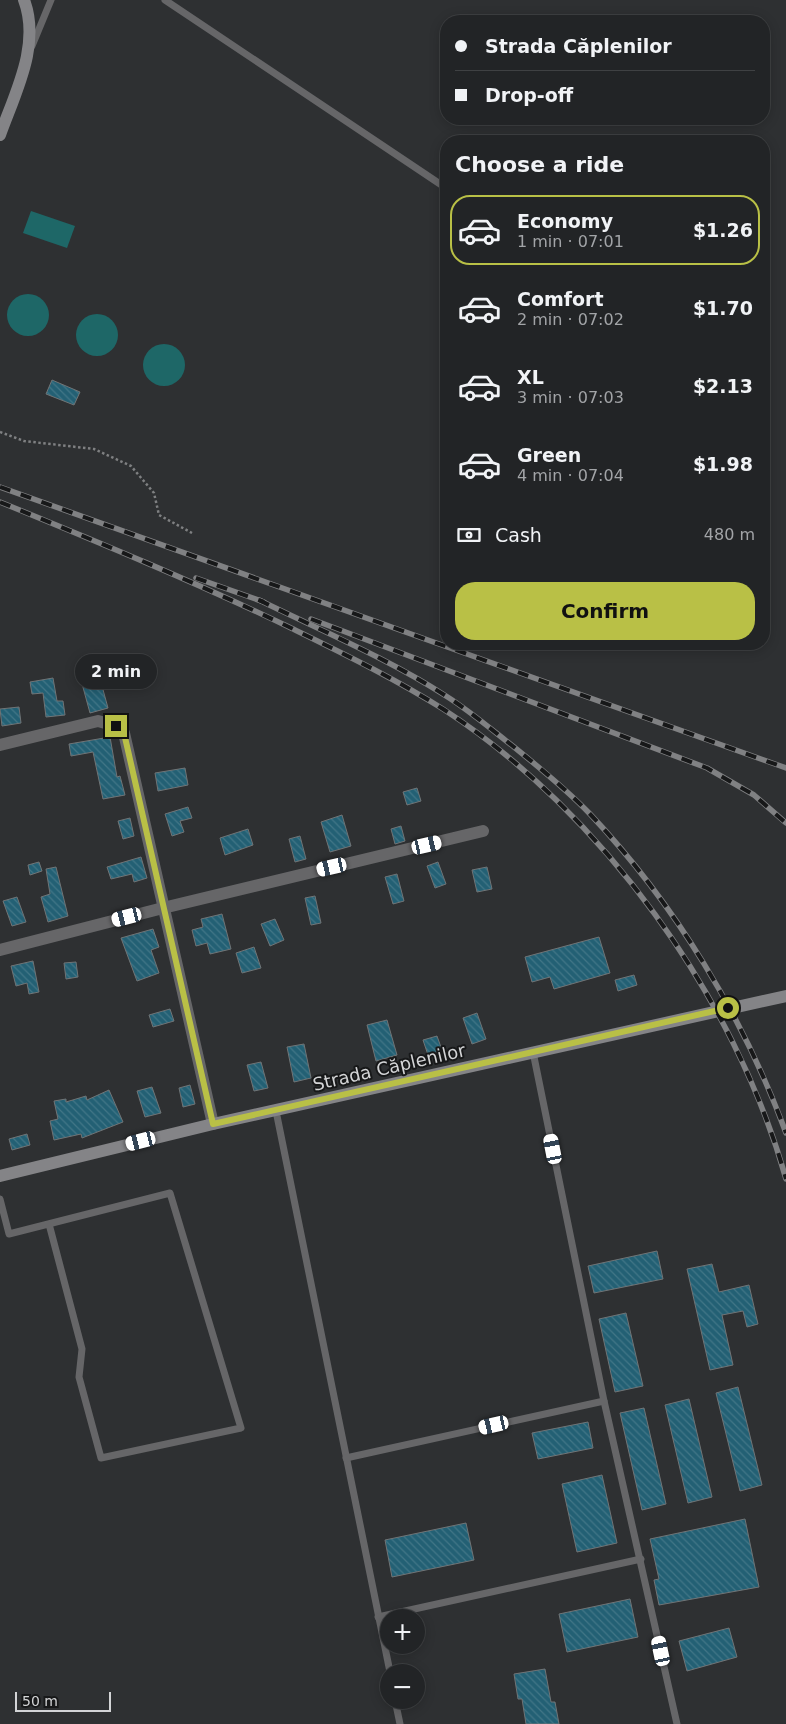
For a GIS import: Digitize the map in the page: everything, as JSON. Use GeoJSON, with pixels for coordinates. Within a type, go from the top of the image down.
{"type":"FeatureCollection","features":[{"type":"Feature","properties":{"kind":"street"},"geometry":{"type":"LineString","coordinates":[[0,135],[27,60],[30,29],[24,0]]}},
{"type":"Feature","properties":{"kind":"street"},"geometry":{"type":"LineString","coordinates":[[0,745],[98,722],[116,726],[124,733],[213,1124]]}},
{"type":"Feature","properties":{"kind":"street"},"geometry":{"type":"LineString","coordinates":[[0,950],[163,908],[483,831]]}},
{"type":"Feature","properties":{"kind":"street","name":"Strada Căplenilor"},"geometry":{"type":"LineString","coordinates":[[0,1176],[213,1124],[786,996]]}},
{"type":"Feature","properties":{"kind":"lane"},"geometry":{"type":"LineString","coordinates":[[27,60],[51,0]]}},
{"type":"Feature","properties":{"kind":"lane"},"geometry":{"type":"LineString","coordinates":[[165,0],[440,184]]}},
{"type":"Feature","properties":{"kind":"lane"},"geometry":{"type":"LineString","coordinates":[[533,1052],[604,1401],[677,1724]]}},
{"type":"Feature","properties":{"kind":"lane"},"geometry":{"type":"LineString","coordinates":[[276,1111],[388,1664]]}},
{"type":"Feature","properties":{"kind":"lane"},"geometry":{"type":"LineString","coordinates":[[0,1199],[9,1234],[170,1193],[241,1428],[101,1458],[79,1377],[82,1349],[49,1224]]}},
{"type":"Feature","properties":{"kind":"lane"},"geometry":{"type":"LineString","coordinates":[[346,1458],[604,1401]]}},
{"type":"Feature","properties":{"kind":"lane"},"geometry":{"type":"LineString","coordinates":[[378,1617],[641,1559]]}},
{"type":"Feature","properties":{"kind":"lane"},"geometry":{"type":"LineString","coordinates":[[397,1709],[400,1724]]}},
{"type":"Feature","properties":{"kind":"path"},"geometry":{"type":"LineString","coordinates":[[0,432],[24,441],[94,449],[131,466],[154,493],[159,515],[192,534]]}},
{"type":"Feature","properties":{"kind":"water"},"geometry":{"type":"Polygon","coordinates":[[[31,211],[75,226],[67,248],[23,233],[31,211]]]}},
{"type":"Feature","properties":{"kind":"water"},"geometry":{"type":"Polygon","coordinates":[[[24,294],[32,294],[43,300],[49,315],[43,330],[32,336],[24,336],[13,330],[7,319],[7,311],[13,300],[24,294]]]}},
{"type":"Feature","properties":{"kind":"water"},"geometry":{"type":"Polygon","coordinates":[[[93,314],[101,314],[112,320],[118,335],[112,350],[101,356],[93,356],[82,350],[76,339],[76,331],[82,320],[93,314]]]}},
{"type":"Feature","properties":{"kind":"water"},"geometry":{"type":"Polygon","coordinates":[[[160,344],[168,344],[179,350],[185,365],[179,380],[168,386],[160,386],[149,380],[143,369],[143,361],[149,350],[160,344]]]}},
{"type":"Feature","properties":{"kind":"building"},"geometry":{"type":"Polygon","coordinates":[[[52,380],[80,392],[74,405],[46,394],[52,380]]]}},
{"type":"Feature","properties":{"kind":"building"},"geometry":{"type":"Polygon","coordinates":[[[99,675],[108,708],[90,713],[81,680],[99,675]]]}},
{"type":"Feature","properties":{"kind":"building"},"geometry":{"type":"Polygon","coordinates":[[[53,678],[57,701],[63,701],[65,715],[46,717],[43,693],[32,694],[30,682],[53,678]]]}},
{"type":"Feature","properties":{"kind":"building"},"geometry":{"type":"Polygon","coordinates":[[[19,707],[21,723],[2,726],[0,709],[19,707]]]}},
{"type":"Feature","properties":{"kind":"building"},"geometry":{"type":"Polygon","coordinates":[[[110,737],[117,777],[120,776],[125,795],[103,799],[93,752],[71,756],[69,744],[110,737]]]}},
{"type":"Feature","properties":{"kind":"building"},"geometry":{"type":"Polygon","coordinates":[[[185,768],[188,785],[158,791],[155,773],[185,768]]]}},
{"type":"Feature","properties":{"kind":"building"},"geometry":{"type":"Polygon","coordinates":[[[417,788],[421,801],[407,805],[403,792],[417,788]]]}},
{"type":"Feature","properties":{"kind":"building"},"geometry":{"type":"Polygon","coordinates":[[[188,807],[192,818],[180,821],[184,832],[172,836],[165,814],[188,807]]]}},
{"type":"Feature","properties":{"kind":"building"},"geometry":{"type":"Polygon","coordinates":[[[342,815],[351,846],[330,852],[321,822],[342,815]]]}},
{"type":"Feature","properties":{"kind":"building"},"geometry":{"type":"Polygon","coordinates":[[[130,818],[134,836],[123,839],[118,821],[130,818]]]}},
{"type":"Feature","properties":{"kind":"building"},"geometry":{"type":"Polygon","coordinates":[[[401,826],[405,841],[395,844],[391,829],[401,826]]]}},
{"type":"Feature","properties":{"kind":"building"},"geometry":{"type":"Polygon","coordinates":[[[248,829],[253,845],[225,855],[220,838],[248,829]]]}},
{"type":"Feature","properties":{"kind":"building"},"geometry":{"type":"Polygon","coordinates":[[[300,836],[306,859],[295,862],[289,839],[300,836]]]}},
{"type":"Feature","properties":{"kind":"building"},"geometry":{"type":"Polygon","coordinates":[[[141,857],[147,878],[134,882],[132,874],[111,879],[107,867],[141,857]]]}},
{"type":"Feature","properties":{"kind":"building"},"geometry":{"type":"Polygon","coordinates":[[[39,862],[42,871],[30,875],[28,865],[39,862]]]}},
{"type":"Feature","properties":{"kind":"building"},"geometry":{"type":"Polygon","coordinates":[[[438,862],[446,884],[435,888],[427,866],[438,862]]]}},
{"type":"Feature","properties":{"kind":"building"},"geometry":{"type":"Polygon","coordinates":[[[56,867],[68,916],[48,922],[41,897],[50,894],[46,869],[56,867]]]}},
{"type":"Feature","properties":{"kind":"building"},"geometry":{"type":"Polygon","coordinates":[[[487,867],[492,889],[477,892],[472,870],[487,867]]]}},
{"type":"Feature","properties":{"kind":"building"},"geometry":{"type":"Polygon","coordinates":[[[397,874],[404,901],[393,904],[385,877],[397,874]]]}},
{"type":"Feature","properties":{"kind":"building"},"geometry":{"type":"Polygon","coordinates":[[[315,896],[321,923],[311,925],[305,898],[315,896]]]}},
{"type":"Feature","properties":{"kind":"building"},"geometry":{"type":"Polygon","coordinates":[[[17,897],[26,922],[12,926],[3,901],[17,897]]]}},
{"type":"Feature","properties":{"kind":"building"},"geometry":{"type":"Polygon","coordinates":[[[222,914],[231,949],[210,954],[207,943],[196,946],[192,930],[203,927],[201,919],[222,914]]]}},
{"type":"Feature","properties":{"kind":"building"},"geometry":{"type":"Polygon","coordinates":[[[275,919],[284,940],[270,946],[261,924],[275,919]]]}},
{"type":"Feature","properties":{"kind":"building"},"geometry":{"type":"Polygon","coordinates":[[[153,929],[159,947],[151,950],[159,973],[137,981],[121,938],[153,929]]]}},
{"type":"Feature","properties":{"kind":"building"},"geometry":{"type":"Polygon","coordinates":[[[599,937],[610,973],[554,989],[550,977],[532,982],[525,957],[599,937]]]}},
{"type":"Feature","properties":{"kind":"building"},"geometry":{"type":"Polygon","coordinates":[[[254,947],[261,968],[242,973],[236,953],[254,947]]]}},
{"type":"Feature","properties":{"kind":"building"},"geometry":{"type":"Polygon","coordinates":[[[33,961],[39,992],[29,994],[27,983],[16,986],[11,966],[33,961]]]}},
{"type":"Feature","properties":{"kind":"building"},"geometry":{"type":"Polygon","coordinates":[[[76,962],[78,977],[66,979],[64,963],[76,962]]]}},
{"type":"Feature","properties":{"kind":"building"},"geometry":{"type":"Polygon","coordinates":[[[634,975],[637,985],[618,991],[615,980],[634,975]]]}},
{"type":"Feature","properties":{"kind":"building"},"geometry":{"type":"Polygon","coordinates":[[[170,1009],[174,1021],[153,1027],[149,1015],[170,1009]]]}},
{"type":"Feature","properties":{"kind":"building"},"geometry":{"type":"Polygon","coordinates":[[[477,1013],[486,1039],[472,1044],[463,1018],[477,1013]]]}},
{"type":"Feature","properties":{"kind":"building"},"geometry":{"type":"Polygon","coordinates":[[[387,1020],[397,1055],[376,1061],[367,1025],[387,1020]]]}},
{"type":"Feature","properties":{"kind":"building"},"geometry":{"type":"Polygon","coordinates":[[[437,1036],[442,1050],[428,1055],[423,1040],[437,1036]]]}},
{"type":"Feature","properties":{"kind":"building"},"geometry":{"type":"Polygon","coordinates":[[[304,1044],[311,1078],[294,1082],[287,1047],[304,1044]]]}},
{"type":"Feature","properties":{"kind":"building"},"geometry":{"type":"Polygon","coordinates":[[[261,1062],[268,1088],[254,1091],[247,1065],[261,1062]]]}},
{"type":"Feature","properties":{"kind":"building"},"geometry":{"type":"Polygon","coordinates":[[[190,1085],[195,1104],[183,1107],[179,1088],[190,1085]]]}},
{"type":"Feature","properties":{"kind":"building"},"geometry":{"type":"Polygon","coordinates":[[[152,1087],[161,1113],[145,1117],[137,1091],[152,1087]]]}},
{"type":"Feature","properties":{"kind":"building"},"geometry":{"type":"Polygon","coordinates":[[[109,1090],[123,1122],[82,1138],[81,1134],[54,1140],[50,1121],[58,1119],[54,1101],[66,1099],[66,1102],[86,1096],[87,1100],[109,1090]]]}},
{"type":"Feature","properties":{"kind":"building"},"geometry":{"type":"Polygon","coordinates":[[[27,1134],[30,1145],[12,1150],[9,1139],[27,1134]]]}},
{"type":"Feature","properties":{"kind":"building"},"geometry":{"type":"Polygon","coordinates":[[[657,1251],[663,1279],[594,1293],[588,1266],[657,1251]]]}},
{"type":"Feature","properties":{"kind":"building"},"geometry":{"type":"Polygon","coordinates":[[[712,1264],[719,1292],[749,1285],[758,1324],[747,1327],[743,1311],[722,1315],[733,1365],[710,1370],[687,1269],[712,1264]]]}},
{"type":"Feature","properties":{"kind":"building"},"geometry":{"type":"Polygon","coordinates":[[[626,1313],[643,1386],[615,1392],[599,1319],[626,1313]]]}},
{"type":"Feature","properties":{"kind":"building"},"geometry":{"type":"Polygon","coordinates":[[[738,1387],[762,1485],[740,1491],[716,1393],[738,1387]]]}},
{"type":"Feature","properties":{"kind":"building"},"geometry":{"type":"Polygon","coordinates":[[[689,1399],[712,1497],[688,1503],[665,1405],[689,1399]]]}},
{"type":"Feature","properties":{"kind":"building"},"geometry":{"type":"Polygon","coordinates":[[[644,1408],[666,1504],[642,1510],[620,1413],[644,1408]]]}},
{"type":"Feature","properties":{"kind":"building"},"geometry":{"type":"Polygon","coordinates":[[[588,1422],[593,1448],[538,1459],[532,1433],[588,1422]]]}},
{"type":"Feature","properties":{"kind":"building"},"geometry":{"type":"Polygon","coordinates":[[[602,1475],[617,1543],[577,1552],[562,1484],[602,1475]]]}},
{"type":"Feature","properties":{"kind":"building"},"geometry":{"type":"Polygon","coordinates":[[[745,1519],[759,1587],[659,1605],[654,1580],[659,1579],[650,1539],[745,1519]]]}},
{"type":"Feature","properties":{"kind":"building"},"geometry":{"type":"Polygon","coordinates":[[[466,1523],[474,1560],[392,1577],[385,1540],[466,1523]]]}},
{"type":"Feature","properties":{"kind":"building"},"geometry":{"type":"Polygon","coordinates":[[[630,1599],[638,1637],[567,1652],[559,1614],[630,1599]]]}},
{"type":"Feature","properties":{"kind":"building"},"geometry":{"type":"Polygon","coordinates":[[[729,1628],[737,1657],[687,1671],[679,1641],[729,1628]]]}},
{"type":"Feature","properties":{"kind":"building"},"geometry":{"type":"Polygon","coordinates":[[[545,1669],[551,1702],[555,1702],[559,1724],[526,1724],[522,1699],[518,1699],[514,1674],[545,1669]]]}},
{"type":"Feature","properties":{"kind":"railway"},"geometry":{"type":"LineString","coordinates":[[0,487],[440,644]]}},
{"type":"Feature","properties":{"kind":"railway"},"geometry":{"type":"LineString","coordinates":[[0,502],[182,578],[329,646],[387,676],[443,709],[501,751],[556,800],[608,855],[655,914],[697,977],[733,1043],[763,1111],[786,1179]]}},
{"type":"Feature","properties":{"kind":"railway"},"geometry":{"type":"LineString","coordinates":[[196,578],[264,602]]}},
{"type":"Feature","properties":{"kind":"railway"},"geometry":{"type":"LineString","coordinates":[[259,600],[378,657],[446,696],[514,747],[553,779],[590,814],[650,885],[704,963],[728,1004],[749,1046],[769,1089],[786,1133]]}},
{"type":"Feature","properties":{"kind":"railway"},"geometry":{"type":"LineString","coordinates":[[311,619],[707,768],[754,795],[786,823]]}},
{"type":"Feature","properties":{"kind":"railway"},"geometry":{"type":"LineString","coordinates":[[456,650],[786,768]]}},
{"type":"Feature","properties":{"kind":"route"},"geometry":{"type":"LineString","coordinates":[[116,726],[124,733],[213,1124],[728,1008]]}}]}
